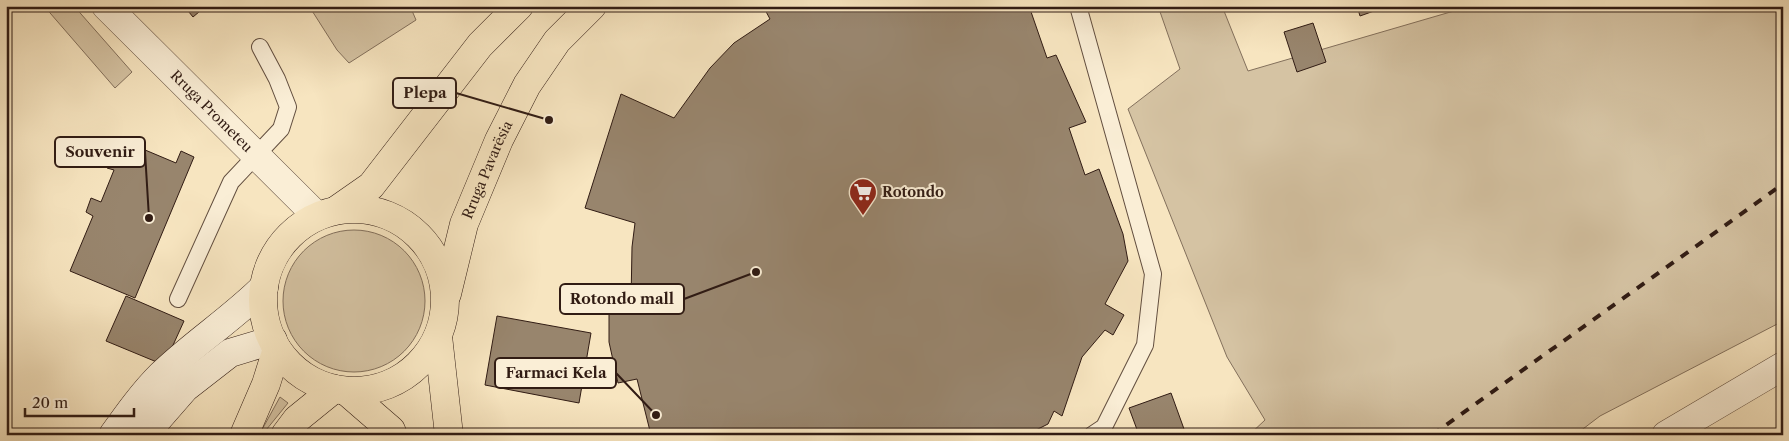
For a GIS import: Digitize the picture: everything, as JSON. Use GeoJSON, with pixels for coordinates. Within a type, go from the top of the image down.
{"type":"FeatureCollection","features":[{"type":"Feature","properties":{"kind":"main road"},"geometry":{"type":"LineString","coordinates":[[438,336],[423,360],[401,378],[374,389],[340,390],[312,381],[292,367],[275,345],[264,314],[264,287],[270,264],[281,244],[297,228],[371,186],[480,45],[519,6]]}},
{"type":"Feature","properties":{"kind":"main road","name":"Rruga Pavarësia"},"geometry":{"type":"LineString","coordinates":[[438,336],[464,224],[499,140],[527,85],[557,41],[592,6]]}},
{"type":"Feature","properties":{"kind":"main road"},"geometry":{"type":"LineString","coordinates":[[328,212],[371,210],[400,221],[424,241],[440,268],[446,300]]}},
{"type":"Feature","properties":{"kind":"main road"},"geometry":{"type":"LineString","coordinates":[[438,336],[449,435]]}},
{"type":"Feature","properties":{"kind":"main road"},"geometry":{"type":"LineString","coordinates":[[244,435],[266,384],[275,345]]}},
{"type":"Feature","properties":{"kind":"main road"},"geometry":{"type":"LineString","coordinates":[[285,435],[297,419],[340,390]]}},
{"type":"Feature","properties":{"kind":"main road"},"geometry":{"type":"LineString","coordinates":[[340,390],[391,430],[393,435]]}},
{"type":"Feature","properties":{"kind":"street","name":"Rruga Prometeu"},"geometry":{"type":"LineString","coordinates":[[106,6],[257,157],[328,212]]}},
{"type":"Feature","properties":{"kind":"street"},"geometry":{"type":"LineString","coordinates":[[113,435],[136,403],[160,376],[242,309],[264,287]]}},
{"type":"Feature","properties":{"kind":"street"},"geometry":{"type":"LineString","coordinates":[[144,435],[184,388],[230,353],[275,345]]}},
{"type":"Feature","properties":{"kind":"street"},"geometry":{"type":"LineString","coordinates":[[1666,435],[1783,366]]}},
{"type":"Feature","properties":{"kind":"lane"},"geometry":{"type":"LineString","coordinates":[[1078,6],[1153,274],[1145,345],[1104,428],[1092,435]]}},
{"type":"Feature","properties":{"kind":"lane"},"geometry":{"type":"LineString","coordinates":[[178,299],[231,182],[257,157],[281,129],[288,107],[277,79],[260,47]]}},
{"type":"Feature","properties":{"kind":"shaded area"},"geometry":{"type":"Polygon","coordinates":[[[44,6],[74,6],[132,72],[115,88],[44,6]]]}},
{"type":"Feature","properties":{"kind":"shaded area"},"geometry":{"type":"Polygon","coordinates":[[[309,6],[410,6],[416,20],[349,63],[337,50],[309,6]]]}},
{"type":"Feature","properties":{"kind":"shaded area"},"geometry":{"type":"Polygon","coordinates":[[[1158,6],[1222,6],[1248,71],[1471,6],[1783,6],[1783,321],[1600,416],[1575,435],[1249,435],[1265,420],[1227,357],[1128,109],[1180,69],[1158,6]]]}},
{"type":"Feature","properties":{"kind":"shaded area"},"geometry":{"type":"Polygon","coordinates":[[[354,230],[368,231],[381,235],[404,251],[420,274],[424,287],[424,315],[420,328],[404,351],[381,367],[368,371],[354,372],[340,371],[327,367],[304,351],[288,328],[284,315],[283,301],[284,287],[288,274],[304,251],[327,235],[340,231],[354,230]]]}},
{"type":"Feature","properties":{"kind":"shaded area"},"geometry":{"type":"Polygon","coordinates":[[[280,397],[288,403],[262,435],[259,435],[280,397]]]}},
{"type":"Feature","properties":{"kind":"building"},"geometry":{"type":"Polygon","coordinates":[[[184,6],[206,6],[193,17],[184,6]]]}},
{"type":"Feature","properties":{"kind":"building","name":"Rotondo"},"geometry":{"type":"Polygon","coordinates":[[[763,6],[1029,6],[1047,58],[1056,55],[1086,122],[1069,128],[1085,175],[1099,169],[1123,234],[1128,261],[1105,304],[1124,315],[1113,335],[1105,330],[1082,357],[1062,416],[1054,411],[1048,424],[1026,435],[651,435],[637,379],[618,383],[609,342],[609,304],[631,302],[632,247],[635,223],[585,208],[621,94],[674,118],[710,68],[734,43],[770,19],[763,6]]]}},
{"type":"Feature","properties":{"kind":"building"},"geometry":{"type":"Polygon","coordinates":[[[1357,6],[1388,6],[1360,16],[1357,6]]]}},
{"type":"Feature","properties":{"kind":"building"},"geometry":{"type":"Polygon","coordinates":[[[1313,23],[1326,62],[1297,72],[1284,32],[1313,23]]]}},
{"type":"Feature","properties":{"kind":"building"},"geometry":{"type":"Polygon","coordinates":[[[119,139],[176,163],[181,151],[194,157],[135,298],[70,271],[93,216],[86,212],[91,198],[101,202],[114,170],[107,168],[119,139]]]}},
{"type":"Feature","properties":{"kind":"building"},"geometry":{"type":"Polygon","coordinates":[[[126,296],[184,321],[164,365],[106,341],[126,296]]]}},
{"type":"Feature","properties":{"kind":"building"},"geometry":{"type":"Polygon","coordinates":[[[497,316],[591,333],[579,403],[485,385],[497,316]]]}},
{"type":"Feature","properties":{"kind":"building"},"geometry":{"type":"Polygon","coordinates":[[[1171,393],[1184,429],[1168,435],[1139,435],[1129,408],[1171,393]]]}},
{"type":"Feature","properties":{"kind":"railway"},"geometry":{"type":"LineString","coordinates":[[1432,435],[1783,184]]}},
{"type":"Feature","properties":{"kind":"place","name":"Plepa"},"geometry":{"type":"Point","coordinates":[549,120]}},
{"type":"Feature","properties":{"kind":"place","name":"Rotondo"},"geometry":{"type":"Point","coordinates":[863,216]}},
{"type":"Feature","properties":{"kind":"place","name":"Souvenir"},"geometry":{"type":"Point","coordinates":[149,218]}},
{"type":"Feature","properties":{"kind":"place","name":"Rotondo mall"},"geometry":{"type":"Point","coordinates":[756,272]}},
{"type":"Feature","properties":{"kind":"place","name":"Farmaci Kela"},"geometry":{"type":"Point","coordinates":[656,415]}}]}
